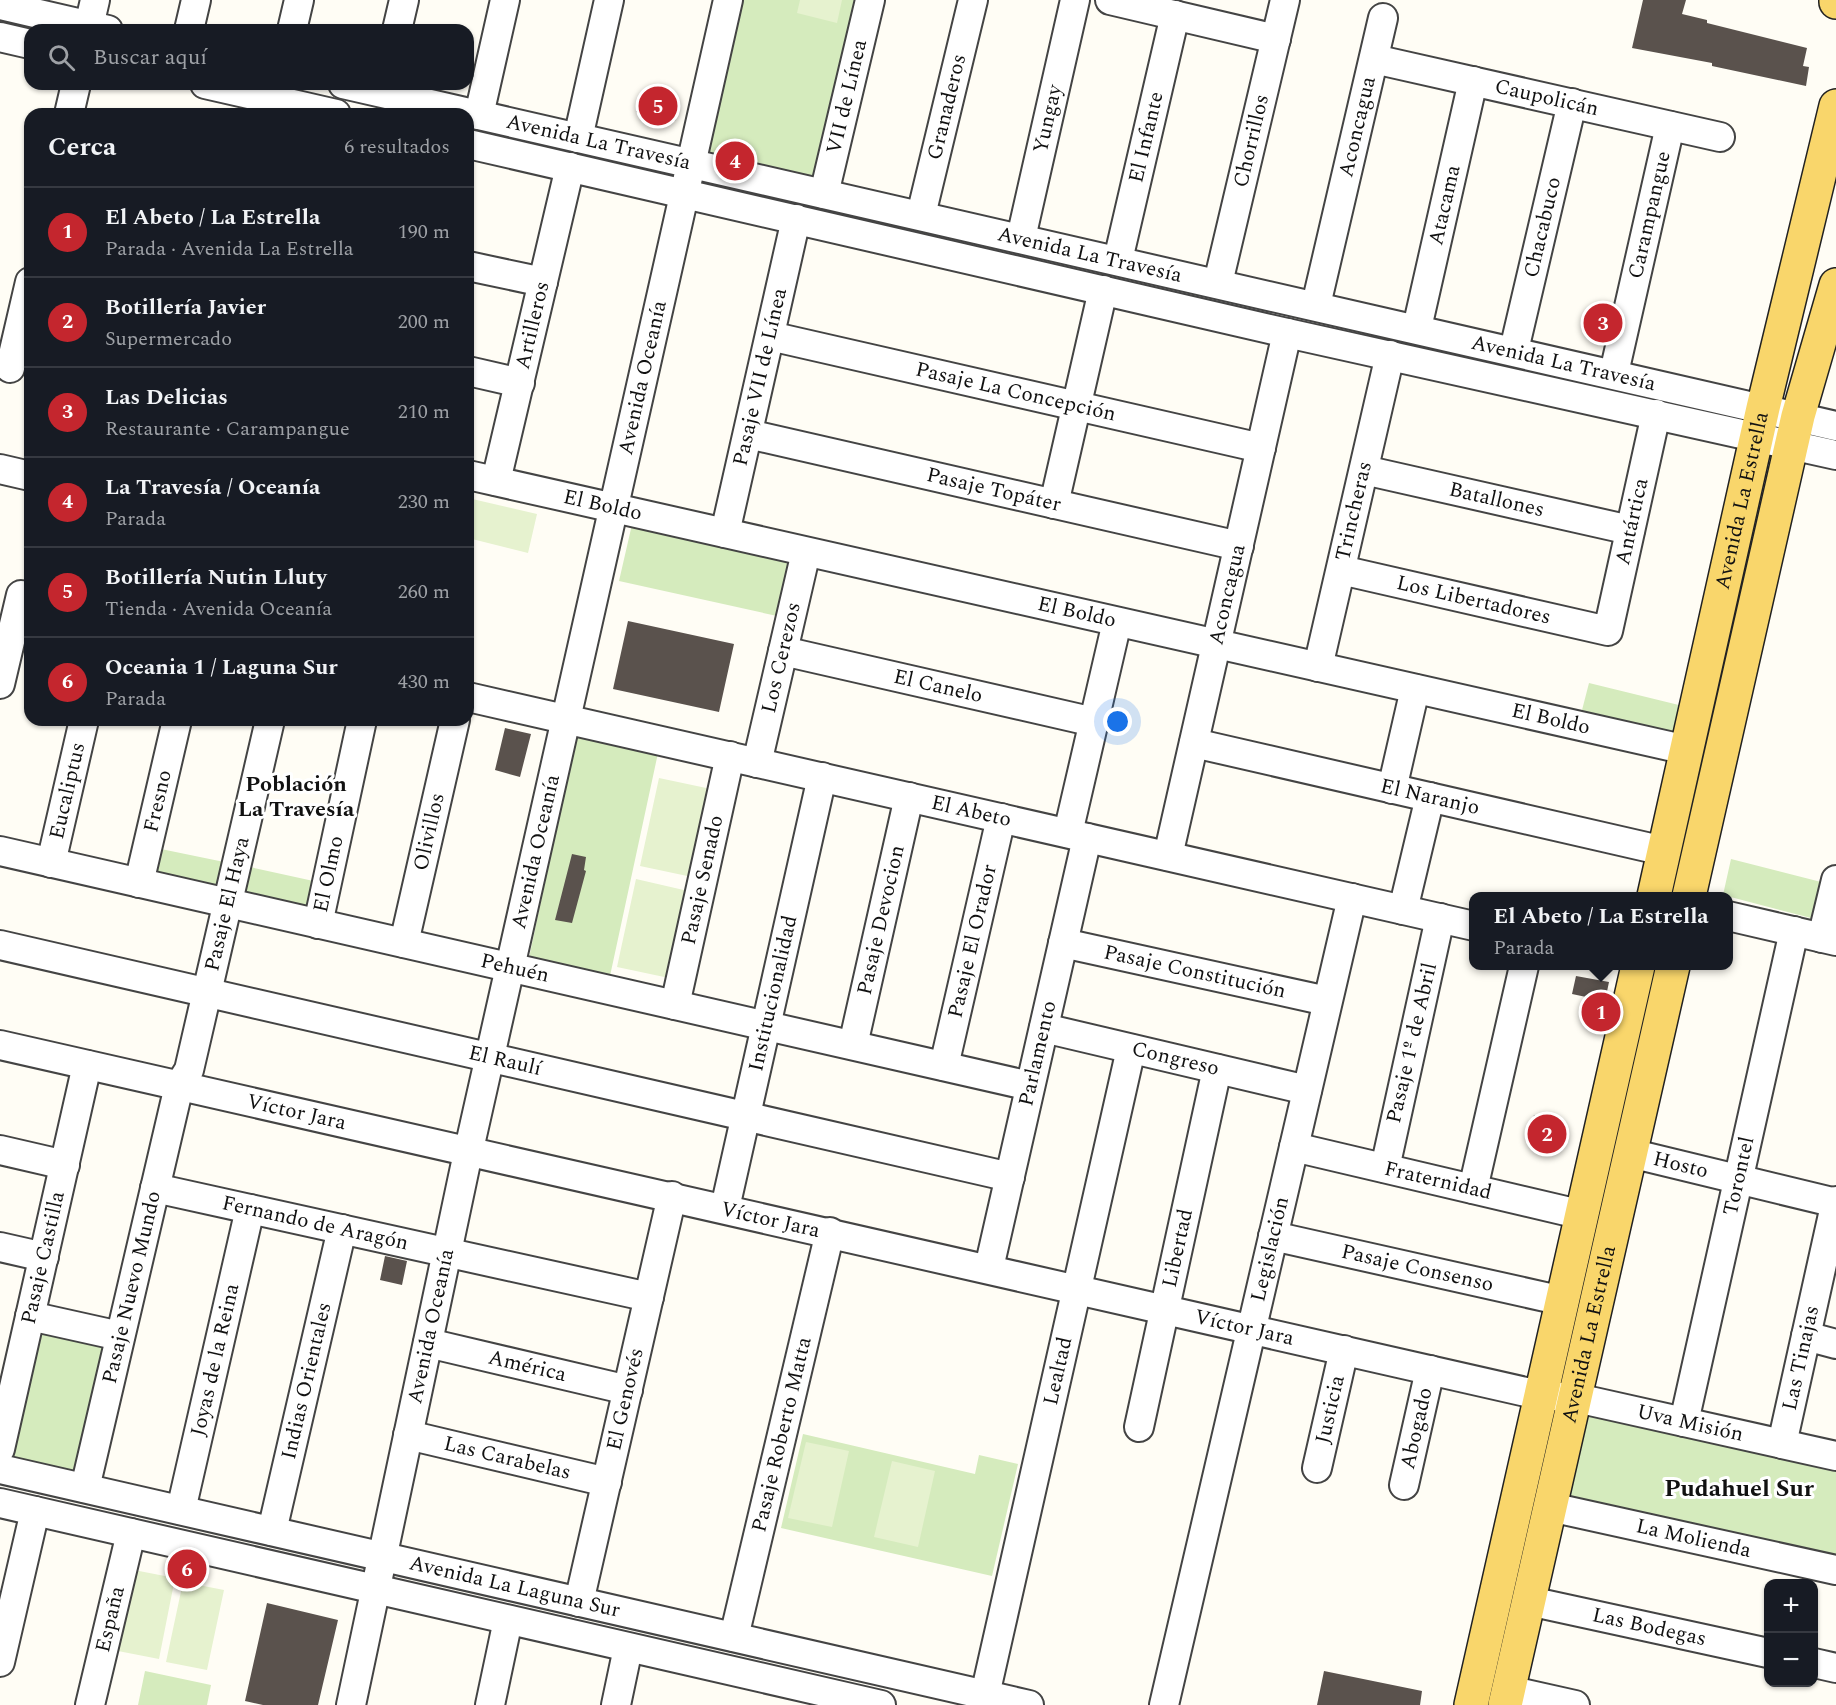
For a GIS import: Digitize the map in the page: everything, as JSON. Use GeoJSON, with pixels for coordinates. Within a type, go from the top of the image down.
{"type":"FeatureCollection","features":[{"type":"Feature","properties":{"kind":"main road","name":"Avenida La Estrella"},"geometry":{"type":"LineString","coordinates":[[1655,892],[1760,422],[1836,106]]}},
{"type":"Feature","properties":{"kind":"main road","name":"Avenida La Estrella"},"geometry":{"type":"LineString","coordinates":[[1690,892],[1795,430],[1836,285]]}},
{"type":"Feature","properties":{"kind":"main road","name":"Avenida La Estrella"},"geometry":{"type":"LineString","coordinates":[[1506,1698],[1550,1507],[1563,1301],[1637,970]]}},
{"type":"Feature","properties":{"kind":"main road","name":"Avenida La Estrella"},"geometry":{"type":"LineString","coordinates":[[1471,1705],[1630,1153],[1672,970]]}},
{"type":"Feature","properties":{"kind":"street"},"geometry":{"type":"LineString","coordinates":[[190,24],[196,0]]}},
{"type":"Feature","properties":{"kind":"street"},"geometry":{"type":"LineString","coordinates":[[293,24],[299,0]]}},
{"type":"Feature","properties":{"kind":"street"},"geometry":{"type":"LineString","coordinates":[[398,24],[404,0]]}},
{"type":"Feature","properties":{"kind":"street"},"geometry":{"type":"LineString","coordinates":[[479,115],[505,0]]}},
{"type":"Feature","properties":{"kind":"street"},"geometry":{"type":"LineString","coordinates":[[578,138],[609,0]]}},
{"type":"Feature","properties":{"kind":"street","name":"Avenida Oceanía"},"geometry":{"type":"LineString","coordinates":[[351,1705],[489,1057],[728,0]]}},
{"type":"Feature","properties":{"kind":"street","name":"VII de Línea"},"geometry":{"type":"LineString","coordinates":[[824,194],[870,0]]}},
{"type":"Feature","properties":{"kind":"street","name":"Granaderos"},"geometry":{"type":"LineString","coordinates":[[921,215],[973,0]]}},
{"type":"Feature","properties":{"kind":"street","name":"Yungay"},"geometry":{"type":"LineString","coordinates":[[1022,238],[1075,0]]}},
{"type":"Feature","properties":{"kind":"street"},"geometry":{"type":"LineString","coordinates":[[1110,0],[1276,39]]}},
{"type":"Feature","properties":{"kind":"street","name":"Chorrillos"},"geometry":{"type":"LineString","coordinates":[[1218,283],[1285,0]]}},
{"type":"Feature","properties":{"kind":"street"},"geometry":{"type":"LineString","coordinates":[[0,5],[97,18]]}},
{"type":"Feature","properties":{"kind":"street","name":"El Infante"},"geometry":{"type":"LineString","coordinates":[[1118,260],[1175,15]]}},
{"type":"Feature","properties":{"kind":"street","name":"Aconcagua"},"geometry":{"type":"LineString","coordinates":[[1316,305],[1383,18]]}},
{"type":"Feature","properties":{"kind":"street"},"geometry":{"type":"LineString","coordinates":[[0,37],[24,43]]}},
{"type":"Feature","properties":{"kind":"street","name":"Caupolicán"},"geometry":{"type":"LineString","coordinates":[[1374,59],[1720,137]]}},
{"type":"Feature","properties":{"kind":"street","name":"Atacama"},"geometry":{"type":"LineString","coordinates":[[1418,328],[1473,81]]}},
{"type":"Feature","properties":{"kind":"street"},"geometry":{"type":"LineString","coordinates":[[70,108],[75,90]]}},
{"type":"Feature","properties":{"kind":"street"},"geometry":{"type":"LineString","coordinates":[[227,90],[294,108]]}},
{"type":"Feature","properties":{"kind":"street","name":"Avenida La Travesía"},"geometry":{"type":"LineString","coordinates":[[391,90],[454,108]]}},
{"type":"Feature","properties":{"kind":"street","name":"Chacabuco"},"geometry":{"type":"LineString","coordinates":[[1514,350],[1572,104]]}},
{"type":"Feature","properties":{"kind":"street","name":"Avenida La Travesía"},"geometry":{"type":"LineString","coordinates":[[474,114],[1614,373],[1760,422],[1795,430],[1836,426]]}},
{"type":"Feature","properties":{"kind":"street","name":"Carampangue"},"geometry":{"type":"LineString","coordinates":[[1614,373],[1670,126]]}},
{"type":"Feature","properties":{"kind":"street","name":"Avenida La Travesía"},"geometry":{"type":"LineString","coordinates":[[474,145],[1287,333],[1656,414],[1760,422]]}},
{"type":"Feature","properties":{"kind":"street","name":"Artilleros"},"geometry":{"type":"LineString","coordinates":[[496,481],[570,167]]}},
{"type":"Feature","properties":{"kind":"street","name":"Pasaje VII de Línea"},"geometry":{"type":"LineString","coordinates":[[725,533],[796,219]]}},
{"type":"Feature","properties":{"kind":"street"},"geometry":{"type":"LineString","coordinates":[[474,267],[543,282]]}},
{"type":"Feature","properties":{"kind":"street"},"geometry":{"type":"LineString","coordinates":[[1054,504],[1103,290]]}},
{"type":"Feature","properties":{"kind":"street"},"geometry":{"type":"LineString","coordinates":[[13,369],[24,313]]}},
{"type":"Feature","properties":{"kind":"street","name":"Aconcagua"},"geometry":{"type":"LineString","coordinates":[[1168,856],[1287,333]]}},
{"type":"Feature","properties":{"kind":"street","name":"Pasaje La Concepción"},"geometry":{"type":"LineString","coordinates":[[770,336],[1261,448]]}},
{"type":"Feature","properties":{"kind":"street","name":"Trincheras"},"geometry":{"type":"LineString","coordinates":[[1318,667],[1390,355]]}},
{"type":"Feature","properties":{"kind":"street"},"geometry":{"type":"LineString","coordinates":[[474,372],[519,383]]}},
{"type":"Feature","properties":{"kind":"street","name":"Antártica"},"geometry":{"type":"LineString","coordinates":[[1608,631],[1656,414]]}},
{"type":"Feature","properties":{"kind":"street","name":"Avenida La Travesía"},"geometry":{"type":"LineString","coordinates":[[1795,430],[1836,455]]}},
{"type":"Feature","properties":{"kind":"street","name":"Pasaje Topáter"},"geometry":{"type":"LineString","coordinates":[[748,434],[1239,546]]}},
{"type":"Feature","properties":{"kind":"street"},"geometry":{"type":"LineString","coordinates":[[0,469],[24,475]]}},
{"type":"Feature","properties":{"kind":"street","name":"Batallones"},"geometry":{"type":"LineString","coordinates":[[1364,470],[1630,530]]}},
{"type":"Feature","properties":{"kind":"street","name":"El Boldo"},"geometry":{"type":"LineString","coordinates":[[474,476],[1687,750]]}},
{"type":"Feature","properties":{"kind":"street","name":"Los Cerezos"},"geometry":{"type":"LineString","coordinates":[[744,759],[783,651],[806,552]]}},
{"type":"Feature","properties":{"kind":"street","name":"Los Libertadores"},"geometry":{"type":"LineString","coordinates":[[1341,570],[1608,631]]}},
{"type":"Feature","properties":{"kind":"street"},"geometry":{"type":"LineString","coordinates":[[0,684],[17,594]]}},
{"type":"Feature","properties":{"kind":"street","name":"Parlamento"},"geometry":{"type":"LineString","coordinates":[[989,1268],[1063,943],[1094,722],[1118,622]]}},
{"type":"Feature","properties":{"kind":"street","name":"El Canelo"},"geometry":{"type":"LineString","coordinates":[[783,651],[1094,722]]}},
{"type":"Feature","properties":{"kind":"street"},"geometry":{"type":"LineString","coordinates":[[1392,789],[1415,689]]}},
{"type":"Feature","properties":{"kind":"street","name":"El Abeto"},"geometry":{"type":"LineString","coordinates":[[474,698],[1469,925]]}},
{"type":"Feature","properties":{"kind":"street","name":"Eucaliptus"},"geometry":{"type":"LineString","coordinates":[[51,863],[83,726]]}},
{"type":"Feature","properties":{"kind":"street","name":"Fresno"},"geometry":{"type":"LineString","coordinates":[[139,883],[176,726]]}},
{"type":"Feature","properties":{"kind":"street","name":"Pasaje El Haya"},"geometry":{"type":"LineString","coordinates":[[179,1086],[189,1070],[269,726]]}},
{"type":"Feature","properties":{"kind":"street","name":"El Olmo"},"geometry":{"type":"LineString","coordinates":[[318,924],[361,726]]}},
{"type":"Feature","properties":{"kind":"street","name":"Olivillos"},"geometry":{"type":"LineString","coordinates":[[404,943],[454,726]]}},
{"type":"Feature","properties":{"kind":"street","name":"El Naranjo"},"geometry":{"type":"LineString","coordinates":[[1194,743],[1664,851]]}},
{"type":"Feature","properties":{"kind":"street","name":"Pasaje Senado"},"geometry":{"type":"LineString","coordinates":[[675,1005],[744,759]]}},
{"type":"Feature","properties":{"kind":"street","name":"Institucionalidad"},"geometry":{"type":"LineString","coordinates":[[725,1208],[822,777]]}},
{"type":"Feature","properties":{"kind":"street","name":"Pasaje Devocion"},"geometry":{"type":"LineString","coordinates":[[853,1045],[909,797]]}},
{"type":"Feature","properties":{"kind":"street"},"geometry":{"type":"LineString","coordinates":[[1403,910],[1430,797]]}},
{"type":"Feature","properties":{"kind":"street","name":"Pasaje El Orador"},"geometry":{"type":"LineString","coordinates":[[944,1066],[1001,818]]}},
{"type":"Feature","properties":{"kind":"street","name":"Pehuén"},"geometry":{"type":"LineString","coordinates":[[0,851],[1030,1086]]}},
{"type":"Feature","properties":{"kind":"street"},"geometry":{"type":"LineString","coordinates":[[1733,917],[1829,939],[1836,880]]}},
{"type":"Feature","properties":{"kind":"street","name":"Legislación"},"geometry":{"type":"LineString","coordinates":[[1164,1705],[1352,898]]}},
{"type":"Feature","properties":{"kind":"street","name":"Pasaje 1º de Abril"},"geometry":{"type":"LineString","coordinates":[[1384,1168],[1440,918]]}},
{"type":"Feature","properties":{"kind":"street","name":"Torontel"},"geometry":{"type":"LineString","coordinates":[[1684,1422],[1794,931]]}},
{"type":"Feature","properties":{"kind":"street","name":"Pasaje Constitución"},"geometry":{"type":"LineString","coordinates":[[1063,943],[1328,1001]]}},
{"type":"Feature","properties":{"kind":"street","name":"El Raulí"},"geometry":{"type":"LineString","coordinates":[[0,945],[1010,1177]]}},
{"type":"Feature","properties":{"kind":"street"},"geometry":{"type":"LineString","coordinates":[[1473,1189],[1523,970]]}},
{"type":"Feature","properties":{"kind":"street","name":"Congreso"},"geometry":{"type":"LineString","coordinates":[[1044,1028],[1307,1090]]}},
{"type":"Feature","properties":{"kind":"street","name":"Víctor Jara"},"geometry":{"type":"LineString","coordinates":[[0,1045],[1430,1370],[1558,1397]]}},
{"type":"Feature","properties":{"kind":"street","name":"Lealtad"},"geometry":{"type":"LineString","coordinates":[[985,1695],[1131,1049]]}},
{"type":"Feature","properties":{"kind":"street","name":"Pasaje Castilla"},"geometry":{"type":"LineString","coordinates":[[0,1449],[11,1348],[30,1316],[87,1065]]}},
{"type":"Feature","properties":{"kind":"street","name":"Libertad"},"geometry":{"type":"LineString","coordinates":[[1139,1427],[1217,1069]]}},
{"type":"Feature","properties":{"kind":"street","name":"Pasaje Nuevo Mundo"},"geometry":{"type":"LineString","coordinates":[[85,1488],[179,1086]]}},
{"type":"Feature","properties":{"kind":"street","name":"Fraternidad"},"geometry":{"type":"LineString","coordinates":[[1294,1147],[1583,1215]]}},
{"type":"Feature","properties":{"kind":"street"},"geometry":{"type":"LineString","coordinates":[[0,1150],[65,1165]]}},
{"type":"Feature","properties":{"kind":"street","name":"Hosto"},"geometry":{"type":"LineString","coordinates":[[1630,1153],[1836,1202]]}},
{"type":"Feature","properties":{"kind":"street","name":"Fernando de Aragón"},"geometry":{"type":"LineString","coordinates":[[155,1188],[649,1297]]}},
{"type":"Feature","properties":{"kind":"street","name":"El Genovés"},"geometry":{"type":"LineString","coordinates":[[579,1602],[672,1196]]}},
{"type":"Feature","properties":{"kind":"street","name":"Las Tinajas"},"geometry":{"type":"LineString","coordinates":[[1782,1444],[1806,1336],[1831,1249],[1836,1202]]}},
{"type":"Feature","properties":{"kind":"street","name":"Joyas de la Reina"},"geometry":{"type":"LineString","coordinates":[[181,1510],[250,1209]]}},
{"type":"Feature","properties":{"kind":"street","name":"Indias Orientales"},"geometry":{"type":"LineString","coordinates":[[272,1531],[342,1229]]}},
{"type":"Feature","properties":{"kind":"street","name":"Pasaje Roberto Matta"},"geometry":{"type":"LineString","coordinates":[[734,1637],[830,1232]]}},
{"type":"Feature","properties":{"kind":"street","name":"Pasaje Consenso"},"geometry":{"type":"LineString","coordinates":[[1273,1236],[1563,1301]]}},
{"type":"Feature","properties":{"kind":"street"},"geometry":{"type":"LineString","coordinates":[[0,1247],[44,1257]]}},
{"type":"Feature","properties":{"kind":"street"},"geometry":{"type":"LineString","coordinates":[[30,1316],[120,1336]]}},
{"type":"Feature","properties":{"kind":"street"},"geometry":{"type":"LineString","coordinates":[[1806,1336],[1836,1344]]}},
{"type":"Feature","properties":{"kind":"street","name":"América"},"geometry":{"type":"LineString","coordinates":[[428,1343],[628,1390]]}},
{"type":"Feature","properties":{"kind":"street","name":"Justicia"},"geometry":{"type":"LineString","coordinates":[[1317,1468],[1344,1350]]}},
{"type":"Feature","properties":{"kind":"street","name":"Abogado"},"geometry":{"type":"LineString","coordinates":[[1404,1485],[1430,1370]]}},
{"type":"Feature","properties":{"kind":"street","name":"Uva Misión"},"geometry":{"type":"LineString","coordinates":[[1558,1397],[1836,1456]]}},
{"type":"Feature","properties":{"kind":"street","name":"Las Carabelas"},"geometry":{"type":"LineString","coordinates":[[408,1435],[606,1482]]}},
{"type":"Feature","properties":{"kind":"street","name":"Avenida La Laguna Sur"},"geometry":{"type":"LineString","coordinates":[[0,1469],[1029,1705]]}},
{"type":"Feature","properties":{"kind":"street","name":"Avenida La Laguna Sur"},"geometry":{"type":"LineString","coordinates":[[0,1503],[881,1705]]}},
{"type":"Feature","properties":{"kind":"street","name":"La Molienda"},"geometry":{"type":"LineString","coordinates":[[1550,1507],[1836,1570]]}},
{"type":"Feature","properties":{"kind":"street"},"geometry":{"type":"LineString","coordinates":[[0,1662],[35,1511]]}},
{"type":"Feature","properties":{"kind":"street","name":"España"},"geometry":{"type":"LineString","coordinates":[[90,1705],[131,1533]]}},
{"type":"Feature","properties":{"kind":"street","name":"Las Bodegas"},"geometry":{"type":"LineString","coordinates":[[1529,1601],[1764,1652]]}},
{"type":"Feature","properties":{"kind":"street"},"geometry":{"type":"LineString","coordinates":[[490,1705],[508,1620]]}},
{"type":"Feature","properties":{"kind":"street"},"geometry":{"type":"LineString","coordinates":[[616,1705],[628,1647]]}},
{"type":"Feature","properties":{"kind":"street"},"geometry":{"type":"LineString","coordinates":[[1818,1664],[1836,1668]]}},
{"type":"Feature","properties":{"kind":"street"},"geometry":{"type":"LineString","coordinates":[[1506,1698],[1575,1705]]}},
{"type":"Feature","properties":{"kind":"green space"},"geometry":{"type":"Polygon","coordinates":[[[742,0],[856,0],[812,180],[705,151],[742,0]]]}},
{"type":"Feature","properties":{"kind":"green space"},"geometry":{"type":"Polygon","coordinates":[[[800,0],[842,0],[837,23],[797,13],[800,0]]]}},
{"type":"Feature","properties":{"kind":"green space"},"geometry":{"type":"Polygon","coordinates":[[[474,499],[537,514],[528,553],[474,540],[474,499]]]}},
{"type":"Feature","properties":{"kind":"green space"},"geometry":{"type":"Polygon","coordinates":[[[633,520],[790,555],[777,616],[619,581],[633,520]]]}},
{"type":"Feature","properties":{"kind":"green space"},"geometry":{"type":"Polygon","coordinates":[[[1589,683],[1687,707],[1679,738],[1581,714],[1589,683]]]}},
{"type":"Feature","properties":{"kind":"green space"},"geometry":{"type":"Polygon","coordinates":[[[576,735],[658,753],[610,976],[529,958],[576,735]]]}},
{"type":"Feature","properties":{"kind":"green space"},"geometry":{"type":"Polygon","coordinates":[[[659,778],[711,789],[692,877],[640,866],[659,778]]]}},
{"type":"Feature","properties":{"kind":"green space"},"geometry":{"type":"Polygon","coordinates":[[[161,849],[229,863],[223,891],[155,876],[161,849]]]}},
{"type":"Feature","properties":{"kind":"green space"},"geometry":{"type":"Polygon","coordinates":[[[1731,859],[1825,883],[1819,907],[1811,918],[1733,898],[1733,892],[1724,892],[1731,859]]]}},
{"type":"Feature","properties":{"kind":"green space"},"geometry":{"type":"Polygon","coordinates":[[[250,867],[318,882],[312,910],[244,895],[250,867]]]}},
{"type":"Feature","properties":{"kind":"green space"},"geometry":{"type":"Polygon","coordinates":[[[636,879],[688,891],[669,978],[617,967],[636,879]]]}},
{"type":"Feature","properties":{"kind":"green space"},"geometry":{"type":"Polygon","coordinates":[[[32,1324],[108,1339],[80,1477],[4,1461],[32,1324]]]}},
{"type":"Feature","properties":{"kind":"green space"},"geometry":{"type":"Polygon","coordinates":[[[1590,1410],[1836,1464],[1836,1556],[1570,1497],[1590,1410]]]}},
{"type":"Feature","properties":{"kind":"green space"},"geometry":{"type":"Polygon","coordinates":[[[803,1434],[975,1474],[979,1455],[1018,1464],[992,1576],[781,1528],[803,1434]]]}},
{"type":"Feature","properties":{"kind":"green space"},"geometry":{"type":"Polygon","coordinates":[[[806,1442],[849,1451],[832,1527],[788,1518],[806,1442]]]}},
{"type":"Feature","properties":{"kind":"green space"},"geometry":{"type":"Polygon","coordinates":[[[892,1461],[935,1471],[918,1547],[874,1537],[892,1461]]]}},
{"type":"Feature","properties":{"kind":"green space"},"geometry":{"type":"Polygon","coordinates":[[[134,1570],[175,1578],[159,1659],[118,1651],[134,1570]]]}},
{"type":"Feature","properties":{"kind":"green space"},"geometry":{"type":"Polygon","coordinates":[[[183,1582],[224,1590],[207,1670],[166,1662],[183,1582]]]}},
{"type":"Feature","properties":{"kind":"green space"},"geometry":{"type":"Polygon","coordinates":[[[145,1671],[211,1685],[207,1705],[138,1705],[145,1671]]]}},
{"type":"Feature","properties":{"kind":"building"},"geometry":{"type":"Polygon","coordinates":[[[1643,0],[1686,0],[1682,14],[1707,20],[1707,23],[1807,48],[1803,66],[1809,67],[1806,86],[1712,66],[1712,63],[1632,48],[1643,0]]]}},
{"type":"Feature","properties":{"kind":"building"},"geometry":{"type":"Polygon","coordinates":[[[641,92],[680,101],[675,121],[636,112],[641,92]]]}},
{"type":"Feature","properties":{"kind":"building"},"geometry":{"type":"Polygon","coordinates":[[[1598,311],[1610,314],[1606,334],[1592,331],[1598,311]]]}},
{"type":"Feature","properties":{"kind":"building"},"geometry":{"type":"Polygon","coordinates":[[[628,621],[734,644],[719,712],[613,689],[628,621]]]}},
{"type":"Feature","properties":{"kind":"building"},"geometry":{"type":"Polygon","coordinates":[[[505,728],[531,734],[520,777],[495,770],[505,728]]]}},
{"type":"Feature","properties":{"kind":"building"},"geometry":{"type":"Polygon","coordinates":[[[572,854],[586,857],[584,870],[586,871],[572,923],[555,920],[572,854]]]}},
{"type":"Feature","properties":{"kind":"building"},"geometry":{"type":"Polygon","coordinates":[[[1576,976],[1609,982],[1605,1001],[1572,994],[1576,976]]]}},
{"type":"Feature","properties":{"kind":"building"},"geometry":{"type":"Polygon","coordinates":[[[1534,1115],[1566,1123],[1559,1152],[1527,1144],[1534,1115]]]}},
{"type":"Feature","properties":{"kind":"building"},"geometry":{"type":"Polygon","coordinates":[[[385,1256],[407,1261],[402,1285],[380,1280],[385,1256]]]}},
{"type":"Feature","properties":{"kind":"building"},"geometry":{"type":"Polygon","coordinates":[[[267,1603],[338,1620],[318,1705],[263,1705],[245,1701],[267,1603]]]}},
{"type":"Feature","properties":{"kind":"building"},"geometry":{"type":"Polygon","coordinates":[[[1324,1671],[1422,1691],[1420,1705],[1317,1705],[1324,1671]]]}},
{"type":"Feature","properties":{"kind":"place","name":"Botillería Nutin Lluty"},"geometry":{"type":"Point","coordinates":[658,106]}},
{"type":"Feature","properties":{"kind":"place","name":"La Travesía / Oceanía"},"geometry":{"type":"Point","coordinates":[735,161]}},
{"type":"Feature","properties":{"kind":"place","name":"Las Delicias"},"geometry":{"type":"Point","coordinates":[1603,323]}},
{"type":"Feature","properties":{"kind":"place","name":"El Abeto / La Estrella"},"geometry":{"type":"Point","coordinates":[1601,1012]}},
{"type":"Feature","properties":{"kind":"place","name":"Botillería Javier"},"geometry":{"type":"Point","coordinates":[1547,1134]}},
{"type":"Feature","properties":{"kind":"place","name":"Oceania 1 / Laguna Sur"},"geometry":{"type":"Point","coordinates":[187,1569]}},
{"type":"Feature","properties":{"kind":"district","name":"Población La Travesía"},"geometry":{"type":"Point","coordinates":[296,796]}},
{"type":"Feature","properties":{"kind":"district","name":"Pudahuel Sur"},"geometry":{"type":"Point","coordinates":[1739,1489]}}]}
